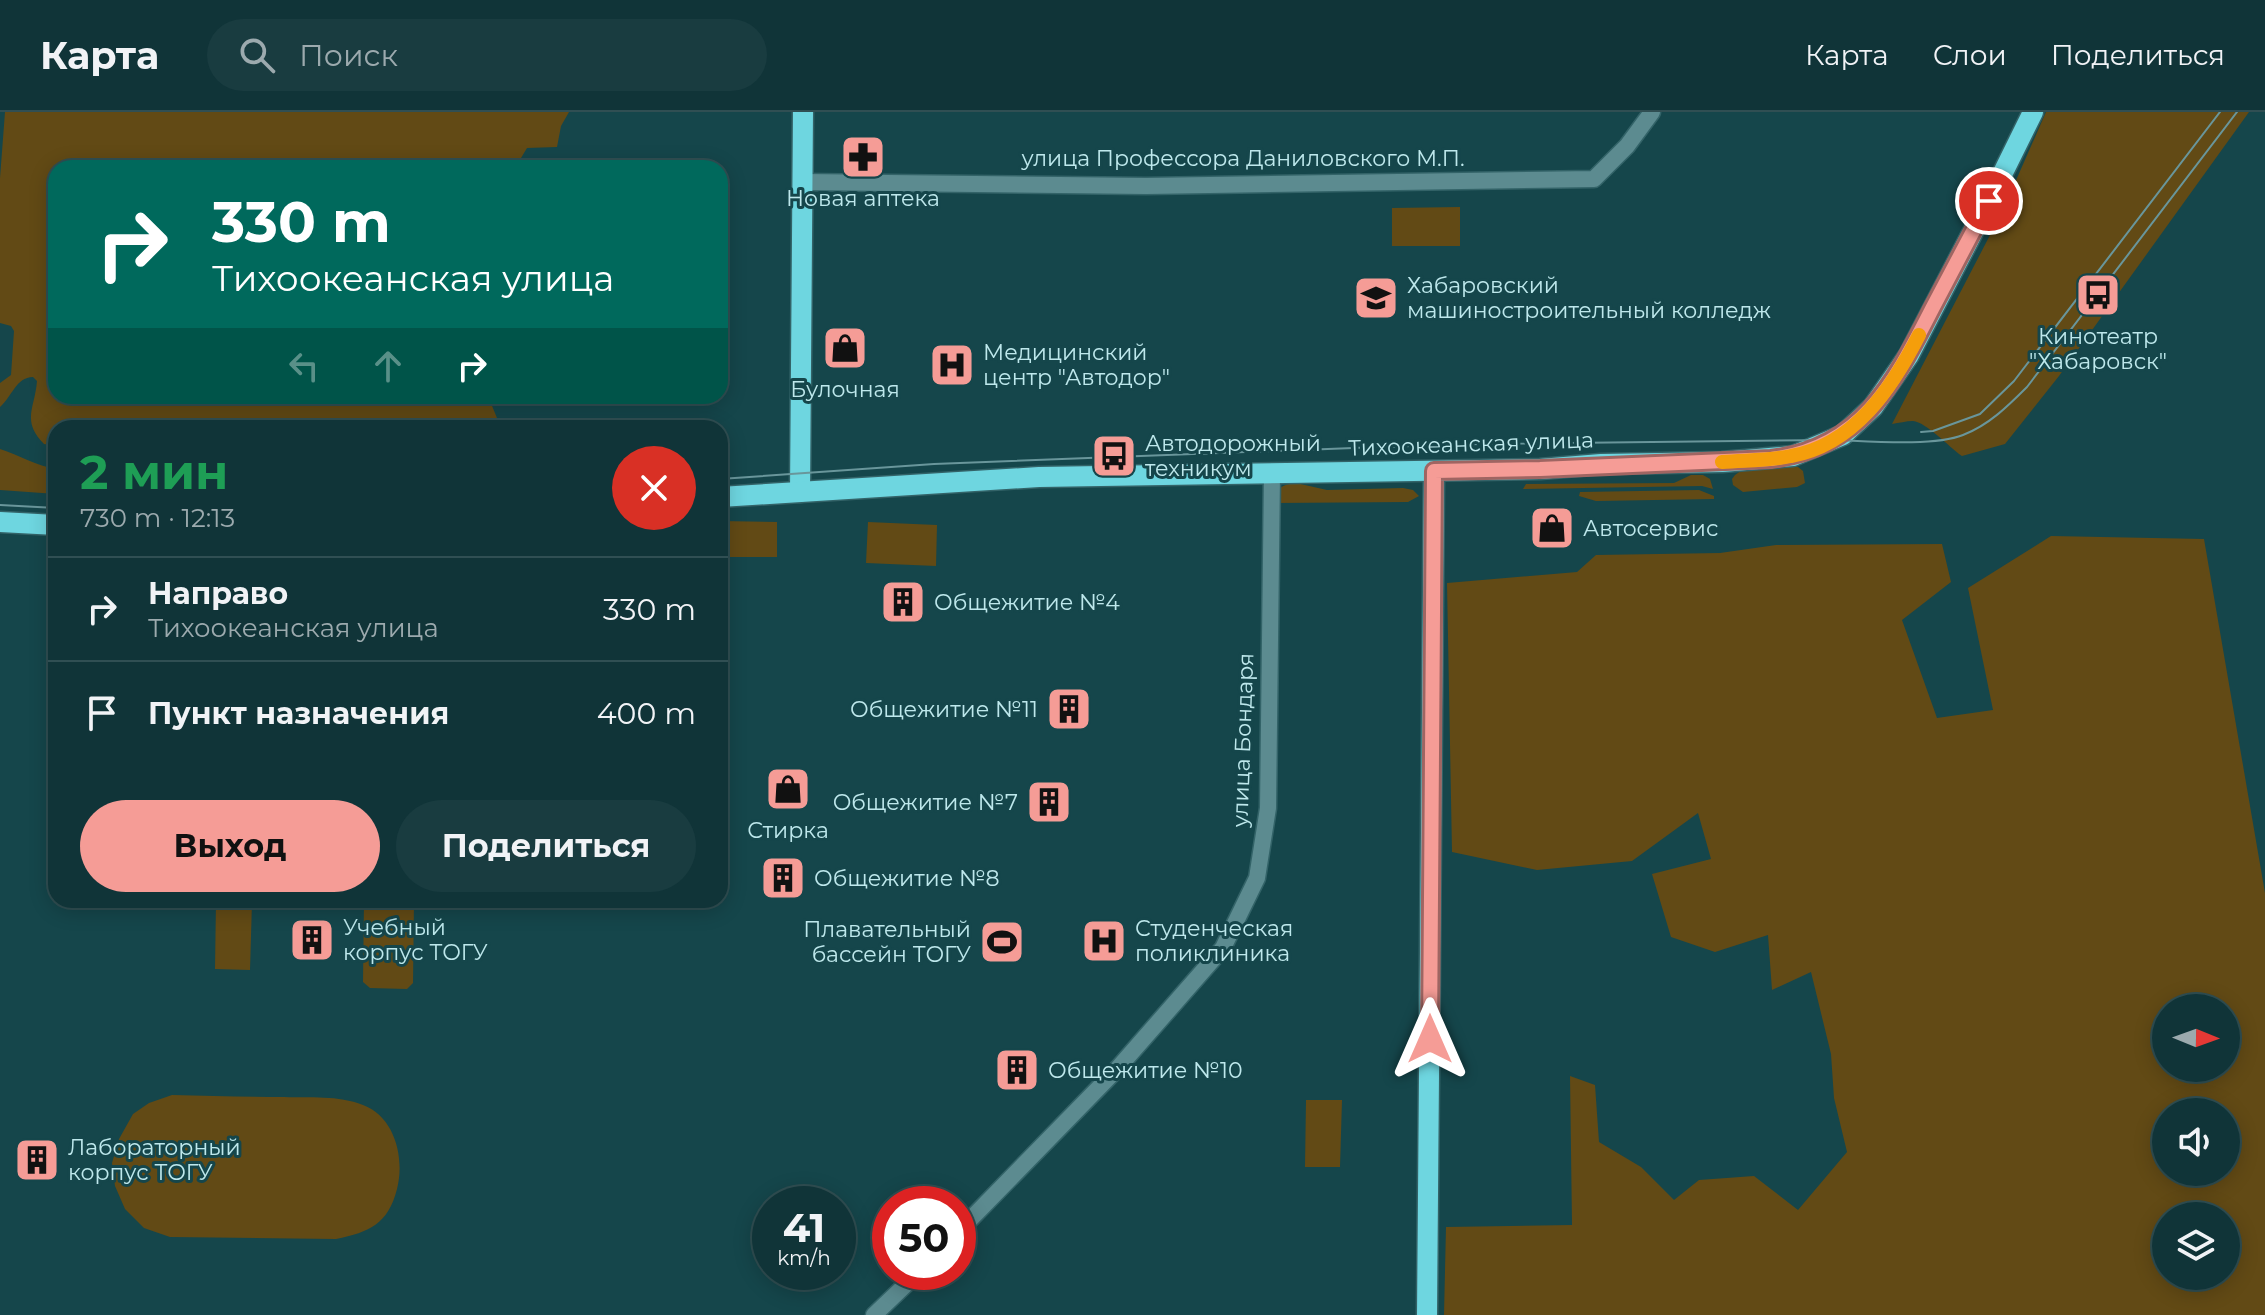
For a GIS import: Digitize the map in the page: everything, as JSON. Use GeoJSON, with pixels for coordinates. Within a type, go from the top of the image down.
{"type":"FeatureCollection","features":[{"type":"Feature","properties":{"kind":"main road"},"geometry":{"type":"LineString","coordinates":[[800,492],[803,112]]}},
{"type":"Feature","properties":{"kind":"main road","name":"Тихоокеанская улица"},"geometry":{"type":"LineString","coordinates":[[728,496],[1039,477],[1540,469],[1771,459],[1807,452],[1843,435],[1873,407],[1909,355],[2033,112]]}},
{"type":"Feature","properties":{"kind":"main road"},"geometry":{"type":"LineString","coordinates":[[1427,1315],[1434,471]]}},
{"type":"Feature","properties":{"kind":"main road"},"geometry":{"type":"LineString","coordinates":[[0,522],[48,525]]}},
{"type":"Feature","properties":{"kind":"street","name":"улица Профессора Даниловского М.П."},"geometry":{"type":"LineString","coordinates":[[803,182],[1146,186],[1594,179],[1627,146],[1652,112]]}},
{"type":"Feature","properties":{"kind":"street","name":"улица Бондаря"},"geometry":{"type":"LineString","coordinates":[[976,1214],[1118,1068],[1223,948],[1257,878],[1268,808],[1272,473]]}},
{"type":"Feature","properties":{"kind":"street"},"geometry":{"type":"LineString","coordinates":[[874,1315],[900,1290]]}},
{"type":"Feature","properties":{"kind":"shaded area"},"geometry":{"type":"Polygon","coordinates":[[[5,112],[569,112],[561,126],[557,147],[527,148],[520,160],[48,160],[48,404],[491,404],[496,420],[48,420],[48,445],[44,444],[31,421],[37,381],[33,377],[22,380],[0,407],[0,383],[11,375],[14,331],[11,326],[0,323],[0,178],[5,112]]]}},
{"type":"Feature","properties":{"kind":"shaded area"},"geometry":{"type":"Polygon","coordinates":[[[2046,112],[2249,112],[2059,376],[2005,444],[1962,456],[1918,422],[1892,424],[2003,210],[2046,112]]]}},
{"type":"Feature","properties":{"kind":"shaded area"},"geometry":{"type":"Polygon","coordinates":[[[1460,207],[1460,246],[1392,246],[1392,208],[1460,207]]]}},
{"type":"Feature","properties":{"kind":"shaded area"},"geometry":{"type":"Polygon","coordinates":[[[0,449],[48,467],[48,493],[0,490],[0,449]]]}},
{"type":"Feature","properties":{"kind":"shaded area"},"geometry":{"type":"Polygon","coordinates":[[[1798,467],[1803,471],[1805,483],[1797,487],[1743,492],[1733,485],[1732,479],[1742,470],[1798,467]]]}},
{"type":"Feature","properties":{"kind":"shaded area"},"geometry":{"type":"Polygon","coordinates":[[[1691,475],[1703,475],[1710,479],[1713,489],[1702,486],[1523,489],[1526,484],[1674,483],[1691,475]]]}},
{"type":"Feature","properties":{"kind":"shaded area"},"geometry":{"type":"Polygon","coordinates":[[[1296,483],[1327,490],[1403,488],[1413,490],[1419,496],[1408,502],[1275,503],[1280,488],[1296,483]]]}},
{"type":"Feature","properties":{"kind":"shaded area"},"geometry":{"type":"Polygon","coordinates":[[[1699,490],[1714,496],[1714,499],[1596,501],[1579,496],[1580,492],[1699,490]]]}},
{"type":"Feature","properties":{"kind":"shaded area"},"geometry":{"type":"Polygon","coordinates":[[[728,521],[777,522],[777,557],[728,557],[728,521]]]}},
{"type":"Feature","properties":{"kind":"shaded area"},"geometry":{"type":"Polygon","coordinates":[[[868,522],[937,525],[936,566],[866,563],[868,522]]]}},
{"type":"Feature","properties":{"kind":"shaded area"},"geometry":{"type":"Polygon","coordinates":[[[2051,536],[2204,539],[2265,893],[2265,1315],[1444,1315],[1446,1227],[1572,1225],[1570,1076],[1595,1085],[1599,1142],[1641,1167],[1674,1200],[1699,1180],[1754,1176],[1798,1210],[1847,1152],[1834,1098],[1831,1054],[1811,972],[1772,990],[1768,935],[1715,952],[1671,937],[1652,874],[1711,859],[1698,813],[1632,861],[1537,870],[1452,852],[1447,583],[1577,572],[1596,555],[1720,553],[1776,545],[1942,544],[1951,582],[1902,620],[1937,718],[1993,710],[1968,588],[2051,536]]]}},
{"type":"Feature","properties":{"kind":"shaded area"},"geometry":{"type":"Polygon","coordinates":[[[216,908],[252,908],[250,970],[215,969],[216,908]]]}},
{"type":"Feature","properties":{"kind":"shaded area"},"geometry":{"type":"Polygon","coordinates":[[[364,908],[414,908],[413,983],[407,989],[370,988],[363,982],[364,908]]]}},
{"type":"Feature","properties":{"kind":"shaded area"},"geometry":{"type":"Polygon","coordinates":[[[172,1095],[334,1098],[363,1105],[383,1119],[398,1152],[397,1189],[388,1211],[368,1229],[336,1239],[170,1237],[144,1228],[125,1209],[115,1186],[112,1163],[119,1139],[133,1114],[149,1103],[172,1095]]]}},
{"type":"Feature","properties":{"kind":"shaded area"},"geometry":{"type":"Polygon","coordinates":[[[1306,1100],[1342,1100],[1340,1167],[1305,1167],[1306,1100]]]}},
{"type":"Feature","properties":{"kind":"tram line"},"geometry":{"type":"LineString","coordinates":[[1921,432],[1933,431],[1980,414],[2014,381],[2220,112]]}},
{"type":"Feature","properties":{"kind":"tram line"},"geometry":{"type":"LineString","coordinates":[[728,478],[934,464],[1379,447],[1832,440],[1917,442],[1950,439],[1990,420],[2027,387],[2237,112]]}},
{"type":"Feature","properties":{"kind":"tram line"},"geometry":{"type":"LineString","coordinates":[[0,505],[48,508]]}},
{"type":"Feature","properties":{"kind":"slow traffic"},"geometry":{"type":"LineString","coordinates":[[1722,462],[1793,456],[1843,435],[1873,407],[1891,384],[1919,335]]}},
{"type":"Feature","properties":{"kind":"place","name":"Новая аптека"},"geometry":{"type":"Point","coordinates":[863,157]}},
{"type":"Feature","properties":{"kind":"place","name":"Кинотеатр \"Хабаровск\""},"geometry":{"type":"Point","coordinates":[2098,295]}},
{"type":"Feature","properties":{"kind":"place","name":"Хабаровский машиностроительный колледж"},"geometry":{"type":"Point","coordinates":[1376,298]}},
{"type":"Feature","properties":{"kind":"place","name":"Булочная"},"geometry":{"type":"Point","coordinates":[845,348]}},
{"type":"Feature","properties":{"kind":"place","name":"Медицинский центр \"Автодор\""},"geometry":{"type":"Point","coordinates":[952,365]}},
{"type":"Feature","properties":{"kind":"place","name":"Автодорожный техникум"},"geometry":{"type":"Point","coordinates":[1114,456]}},
{"type":"Feature","properties":{"kind":"place","name":"Автосервис"},"geometry":{"type":"Point","coordinates":[1552,528]}},
{"type":"Feature","properties":{"kind":"place","name":"Общежитие №4"},"geometry":{"type":"Point","coordinates":[903,602]}},
{"type":"Feature","properties":{"kind":"place","name":"Общежитие №11"},"geometry":{"type":"Point","coordinates":[1069,709]}},
{"type":"Feature","properties":{"kind":"place","name":"Стирка"},"geometry":{"type":"Point","coordinates":[788,789]}},
{"type":"Feature","properties":{"kind":"place","name":"Общежитие №7"},"geometry":{"type":"Point","coordinates":[1049,802]}},
{"type":"Feature","properties":{"kind":"place","name":"Общежитие №8"},"geometry":{"type":"Point","coordinates":[783,878]}},
{"type":"Feature","properties":{"kind":"place","name":"Учебный корпус ТОГУ"},"geometry":{"type":"Point","coordinates":[312,940]}},
{"type":"Feature","properties":{"kind":"place","name":"Студенческая поликлиника"},"geometry":{"type":"Point","coordinates":[1104,941]}},
{"type":"Feature","properties":{"kind":"place","name":"Плавательный бассейн ТОГУ"},"geometry":{"type":"Point","coordinates":[1002,942]}},
{"type":"Feature","properties":{"kind":"place","name":"Общежитие №10"},"geometry":{"type":"Point","coordinates":[1017,1070]}},
{"type":"Feature","properties":{"kind":"place","name":"Лабораторный корпус ТОГУ"},"geometry":{"type":"Point","coordinates":[37,1160]}},
{"type":"Feature","properties":{"kind":"route"},"geometry":{"type":"LineString","coordinates":[[1430,1039],[1434,471],[1771,459],[1807,452],[1843,435],[1873,407],[1891,384],[1989,201]]}}]}
